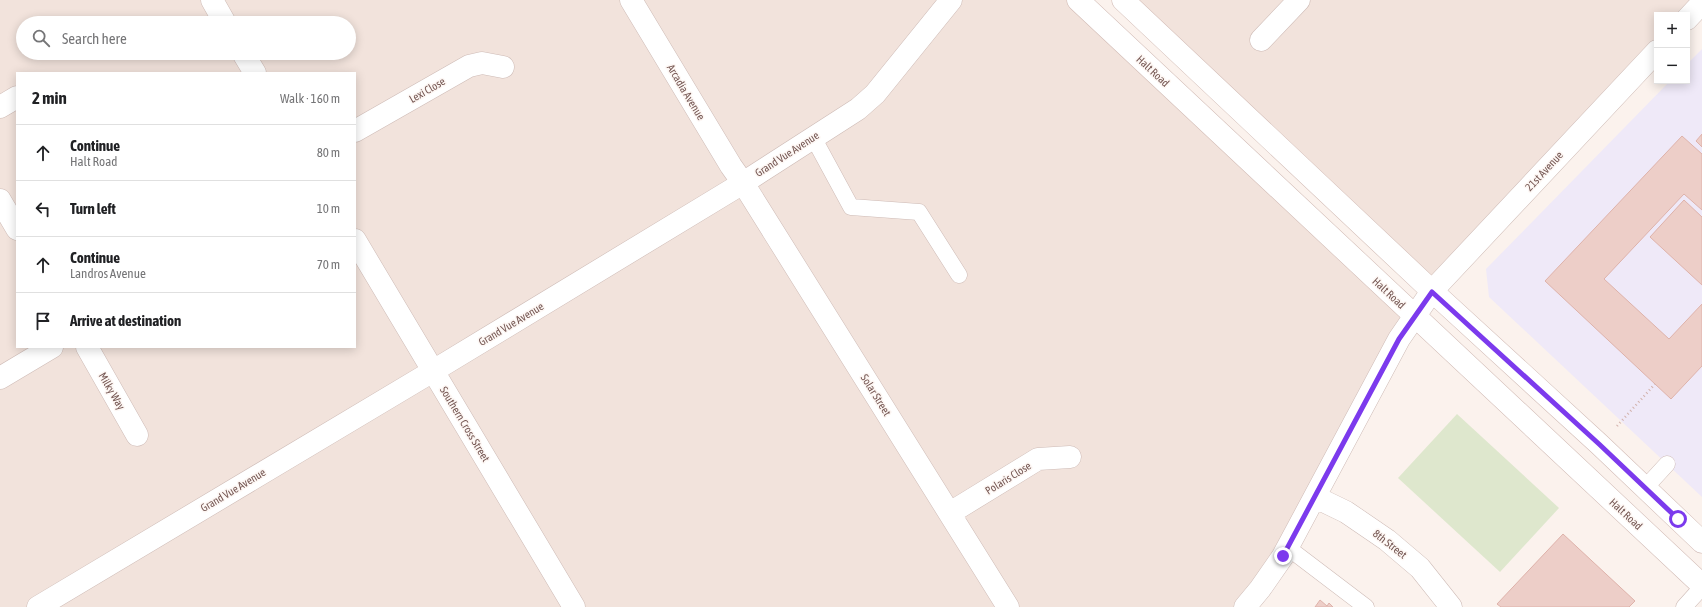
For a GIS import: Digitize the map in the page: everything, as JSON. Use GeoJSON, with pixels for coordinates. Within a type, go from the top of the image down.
{"type":"FeatureCollection","features":[{"type":"Feature","properties":{"kind":"street"},"geometry":{"type":"LineString","coordinates":[[212,0],[221,16]]}},
{"type":"Feature","properties":{"kind":"street","name":"Arcadia Avenue"},"geometry":{"type":"LineString","coordinates":[[631,0],[731,166],[743,183]]}},
{"type":"Feature","properties":{"kind":"street","name":"Grand Vue Avenue"},"geometry":{"type":"LineString","coordinates":[[38,607],[433,372],[743,183],[867,102],[951,0]]}},
{"type":"Feature","properties":{"kind":"street","name":"Halt Road"},"geometry":{"type":"LineString","coordinates":[[1078,0],[1702,586]]}},
{"type":"Feature","properties":{"kind":"street"},"geometry":{"type":"LineString","coordinates":[[1123,0],[1432,292],[1702,542]]}},
{"type":"Feature","properties":{"kind":"street"},"geometry":{"type":"LineString","coordinates":[[1261,40],[1299,0]]}},
{"type":"Feature","properties":{"kind":"street"},"geometry":{"type":"LineString","coordinates":[[1690,16],[1702,3]]}},
{"type":"Feature","properties":{"kind":"street","name":"21st Avenue"},"geometry":{"type":"LineString","coordinates":[[1245,607],[1260,589],[1287,547],[1399,339],[1432,292],[1654,54]]}},
{"type":"Feature","properties":{"kind":"street"},"geometry":{"type":"LineString","coordinates":[[247,60],[254,72]]}},
{"type":"Feature","properties":{"kind":"street","name":"Lexi Close"},"geometry":{"type":"LineString","coordinates":[[356,130],[469,66],[482,63],[503,67]]}},
{"type":"Feature","properties":{"kind":"street"},"geometry":{"type":"LineString","coordinates":[[0,107],[16,98]]}},
{"type":"Feature","properties":{"kind":"street","name":"Solar Street"},"geometry":{"type":"LineString","coordinates":[[743,183],[1008,607]]}},
{"type":"Feature","properties":{"kind":"street"},"geometry":{"type":"LineString","coordinates":[[0,200],[16,227]]}},
{"type":"Feature","properties":{"kind":"street","name":"Southern Cross Street"},"geometry":{"type":"LineString","coordinates":[[356,242],[574,607]]}},
{"type":"Feature","properties":{"kind":"street"},"geometry":{"type":"LineString","coordinates":[[0,378],[50,348]]}},
{"type":"Feature","properties":{"kind":"street","name":"Milky Way"},"geometry":{"type":"LineString","coordinates":[[88,348],[137,435]]}},
{"type":"Feature","properties":{"kind":"street","name":"Polaris Close"},"geometry":{"type":"LineString","coordinates":[[950,513],[1038,460],[1070,457]]}},
{"type":"Feature","properties":{"kind":"street","name":"8th Street"},"geometry":{"type":"LineString","coordinates":[[1315,497],[1346,512],[1387,540],[1420,568],[1451,607]]}},
{"type":"Feature","properties":{"kind":"lane"},"geometry":{"type":"LineString","coordinates":[[813,137],[851,208],[919,212],[959,274]]}},
{"type":"Feature","properties":{"kind":"lane"},"geometry":{"type":"LineString","coordinates":[[1645,488],[1667,464]]}},
{"type":"Feature","properties":{"kind":"lane"},"geometry":{"type":"LineString","coordinates":[[1287,547],[1366,607]]}},
{"type":"Feature","properties":{"kind":"lane"},"geometry":{"type":"LineString","coordinates":[[1684,607],[1702,586]]}},
{"type":"Feature","properties":{"kind":"path"},"geometry":{"type":"LineString","coordinates":[[1617,426],[1655,384]]}},
{"type":"Feature","properties":{"kind":"shaded area"},"geometry":{"type":"Polygon","coordinates":[[[0,0],[1071,0],[1412,317],[1243,607],[0,607],[0,0]]]}},
{"type":"Feature","properties":{"kind":"shaded area"},"geometry":{"type":"Polygon","coordinates":[[[1133,0],[1702,0],[1690,12],[1654,12],[1654,53],[1432,288],[1133,0]]]}},
{"type":"Feature","properties":{"kind":"shaded area"},"geometry":{"type":"Polygon","coordinates":[[[1702,49],[1702,497],[1489,297],[1486,269],[1667,84],[1690,84],[1690,61],[1702,49]]]}},
{"type":"Feature","properties":{"kind":"green space"},"geometry":{"type":"Polygon","coordinates":[[[1457,414],[1559,508],[1500,572],[1398,478],[1457,414]]]}},
{"type":"Feature","properties":{"kind":"building"},"geometry":{"type":"Polygon","coordinates":[[[1702,134],[1702,147],[1696,141],[1702,134]]]}},
{"type":"Feature","properties":{"kind":"building"},"geometry":{"type":"Polygon","coordinates":[[[1682,136],[1702,154],[1702,210],[1684,194],[1604,279],[1669,339],[1702,304],[1702,366],[1671,399],[1545,281],[1682,136]]]}},
{"type":"Feature","properties":{"kind":"building"},"geometry":{"type":"Polygon","coordinates":[[[1684,200],[1702,217],[1702,285],[1650,237],[1684,200]]]}},
{"type":"Feature","properties":{"kind":"building"},"geometry":{"type":"Polygon","coordinates":[[[1563,534],[1635,601],[1629,607],[1501,607],[1497,604],[1563,534]]]}},
{"type":"Feature","properties":{"kind":"building"},"geometry":{"type":"Polygon","coordinates":[[[1320,600],[1327,606],[1329,603],[1333,607],[1315,607],[1320,600]]]}},
{"type":"Feature","properties":{"kind":"route"},"geometry":{"type":"LineString","coordinates":[[1283,556],[1399,339],[1432,292],[1599,444],[1678,519]]}}]}
